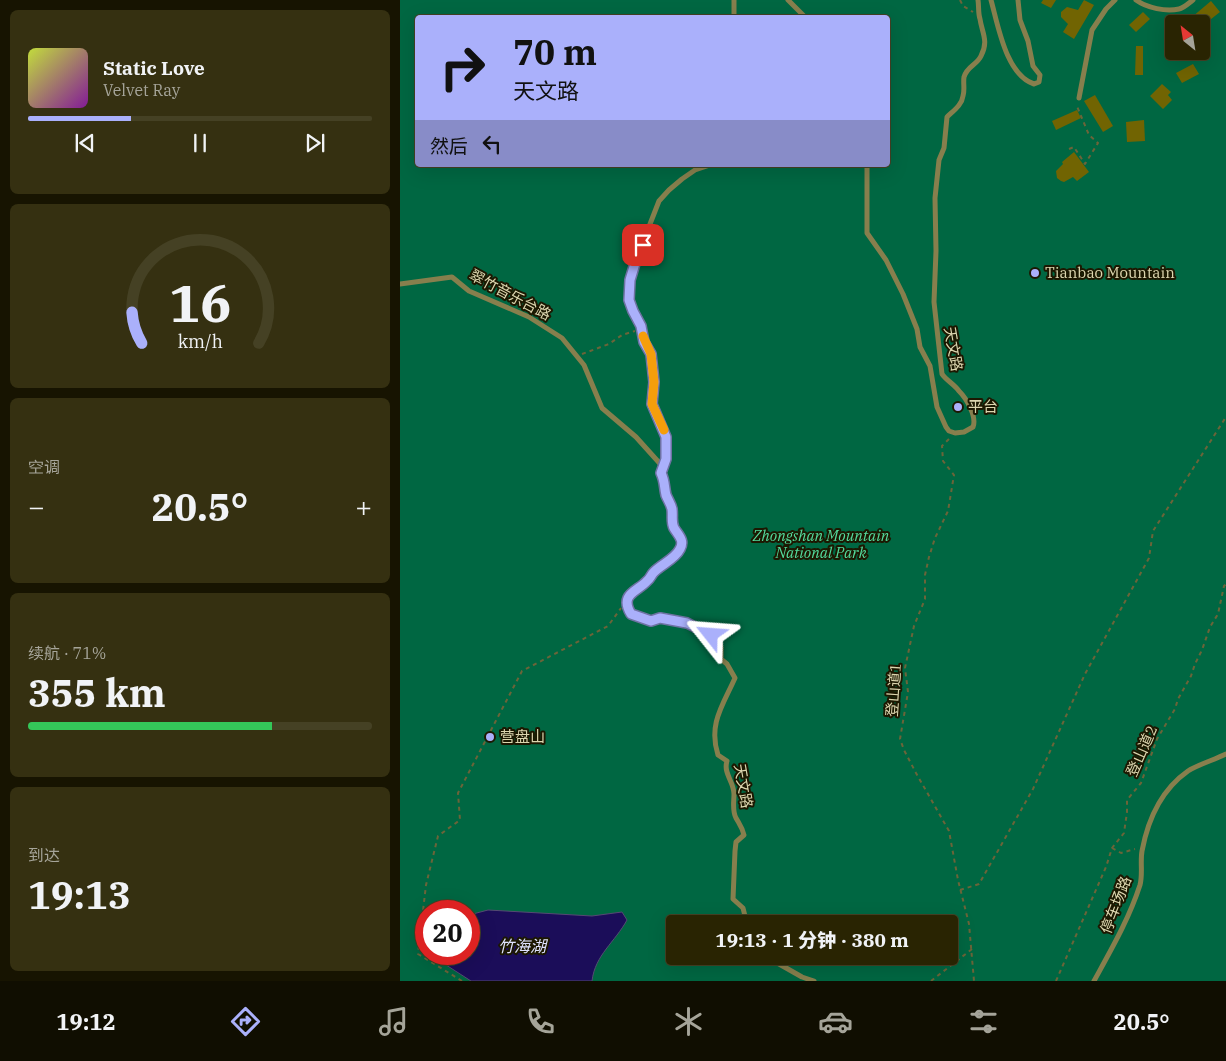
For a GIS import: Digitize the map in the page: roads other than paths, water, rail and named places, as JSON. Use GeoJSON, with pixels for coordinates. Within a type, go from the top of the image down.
{"type":"FeatureCollection","features":[{"type":"Feature","properties":{"kind":"lane"},"geometry":{"type":"LineString","coordinates":[[734,0],[734,15]]}},
{"type":"Feature","properties":{"kind":"lane"},"geometry":{"type":"LineString","coordinates":[[788,0],[803,15]]}},
{"type":"Feature","properties":{"kind":"lane","name":"天文路"},"geometry":{"type":"LineString","coordinates":[[867,167],[867,233],[886,260],[903,294],[917,329],[920,347],[930,366],[937,407],[946,427],[949,431],[955,433],[964,432],[973,428],[974,423],[968,404],[960,391],[947,381],[942,374],[934,302],[936,251],[935,198],[939,160],[944,148],[947,117],[961,103],[964,77],[967,70],[982,55],[985,38],[979,16],[978,0]]}},
{"type":"Feature","properties":{"kind":"lane"},"geometry":{"type":"LineString","coordinates":[[991,0],[1010,58],[1016,70],[1027,81],[1034,84],[1039,82],[1040,75],[1033,66],[1028,41],[1020,20],[1018,0]]}},
{"type":"Feature","properties":{"kind":"lane"},"geometry":{"type":"LineString","coordinates":[[1079,98],[1092,30],[1106,9],[1115,0]]}},
{"type":"Feature","properties":{"kind":"lane"},"geometry":{"type":"LineString","coordinates":[[1136,0],[1144,6],[1180,9],[1193,0]]}},
{"type":"Feature","properties":{"kind":"lane"},"geometry":{"type":"LineString","coordinates":[[663,467],[666,459],[666,437],[652,404],[654,382],[651,354],[644,342],[642,331],[629,300],[630,280],[659,201],[682,179],[695,170],[704,167]]}},
{"type":"Feature","properties":{"kind":"lane","name":"翠竹音乐台路"},"geometry":{"type":"LineString","coordinates":[[400,284],[452,277],[469,291],[528,317],[562,338],[584,365],[602,408],[636,437],[663,467]]}},
{"type":"Feature","properties":{"kind":"lane","name":"天文路"},"geometry":{"type":"LineString","coordinates":[[663,467],[661,473],[665,481],[666,496],[671,504],[671,519],[682,543],[680,550],[653,573],[647,582],[631,593],[627,601],[628,608],[631,614],[651,621],[660,618],[687,623],[720,641],[722,648],[721,659],[727,664],[735,678],[720,708],[715,724],[714,743],[718,755],[727,761],[726,769],[734,792],[733,804],[736,817],[742,825],[744,836],[736,842],[734,899],[743,908],[745,915]]}},
{"type":"Feature","properties":{"kind":"lane","name":"停车场路"},"geometry":{"type":"LineString","coordinates":[[1094,981],[1117,939],[1138,890],[1146,831],[1157,804],[1172,785],[1190,770],[1226,754]]}},
{"type":"Feature","properties":{"kind":"lane"},"geometry":{"type":"LineString","coordinates":[[782,965],[814,981]]}},
{"type":"Feature","properties":{"kind":"water","name":"竹海湖"},"geometry":{"type":"Polygon","coordinates":[[[488,910],[592,916],[622,912],[627,920],[601,956],[592,981],[471,981],[446,965],[480,965],[480,912],[488,910]]]}},
{"type":"Feature","properties":{"kind":"place","name":"Tianbao Mountain"},"geometry":{"type":"Point","coordinates":[1035,273]}},
{"type":"Feature","properties":{"kind":"place","name":"平台"},"geometry":{"type":"Point","coordinates":[958,407]}},
{"type":"Feature","properties":{"kind":"place","name":"营盘山"},"geometry":{"type":"Point","coordinates":[490,737]}},
{"type":"Feature","properties":{"kind":"park label","name":"Zhongshan Mountain National Park"},"geometry":{"type":"Point","coordinates":[821,544]}}]}
